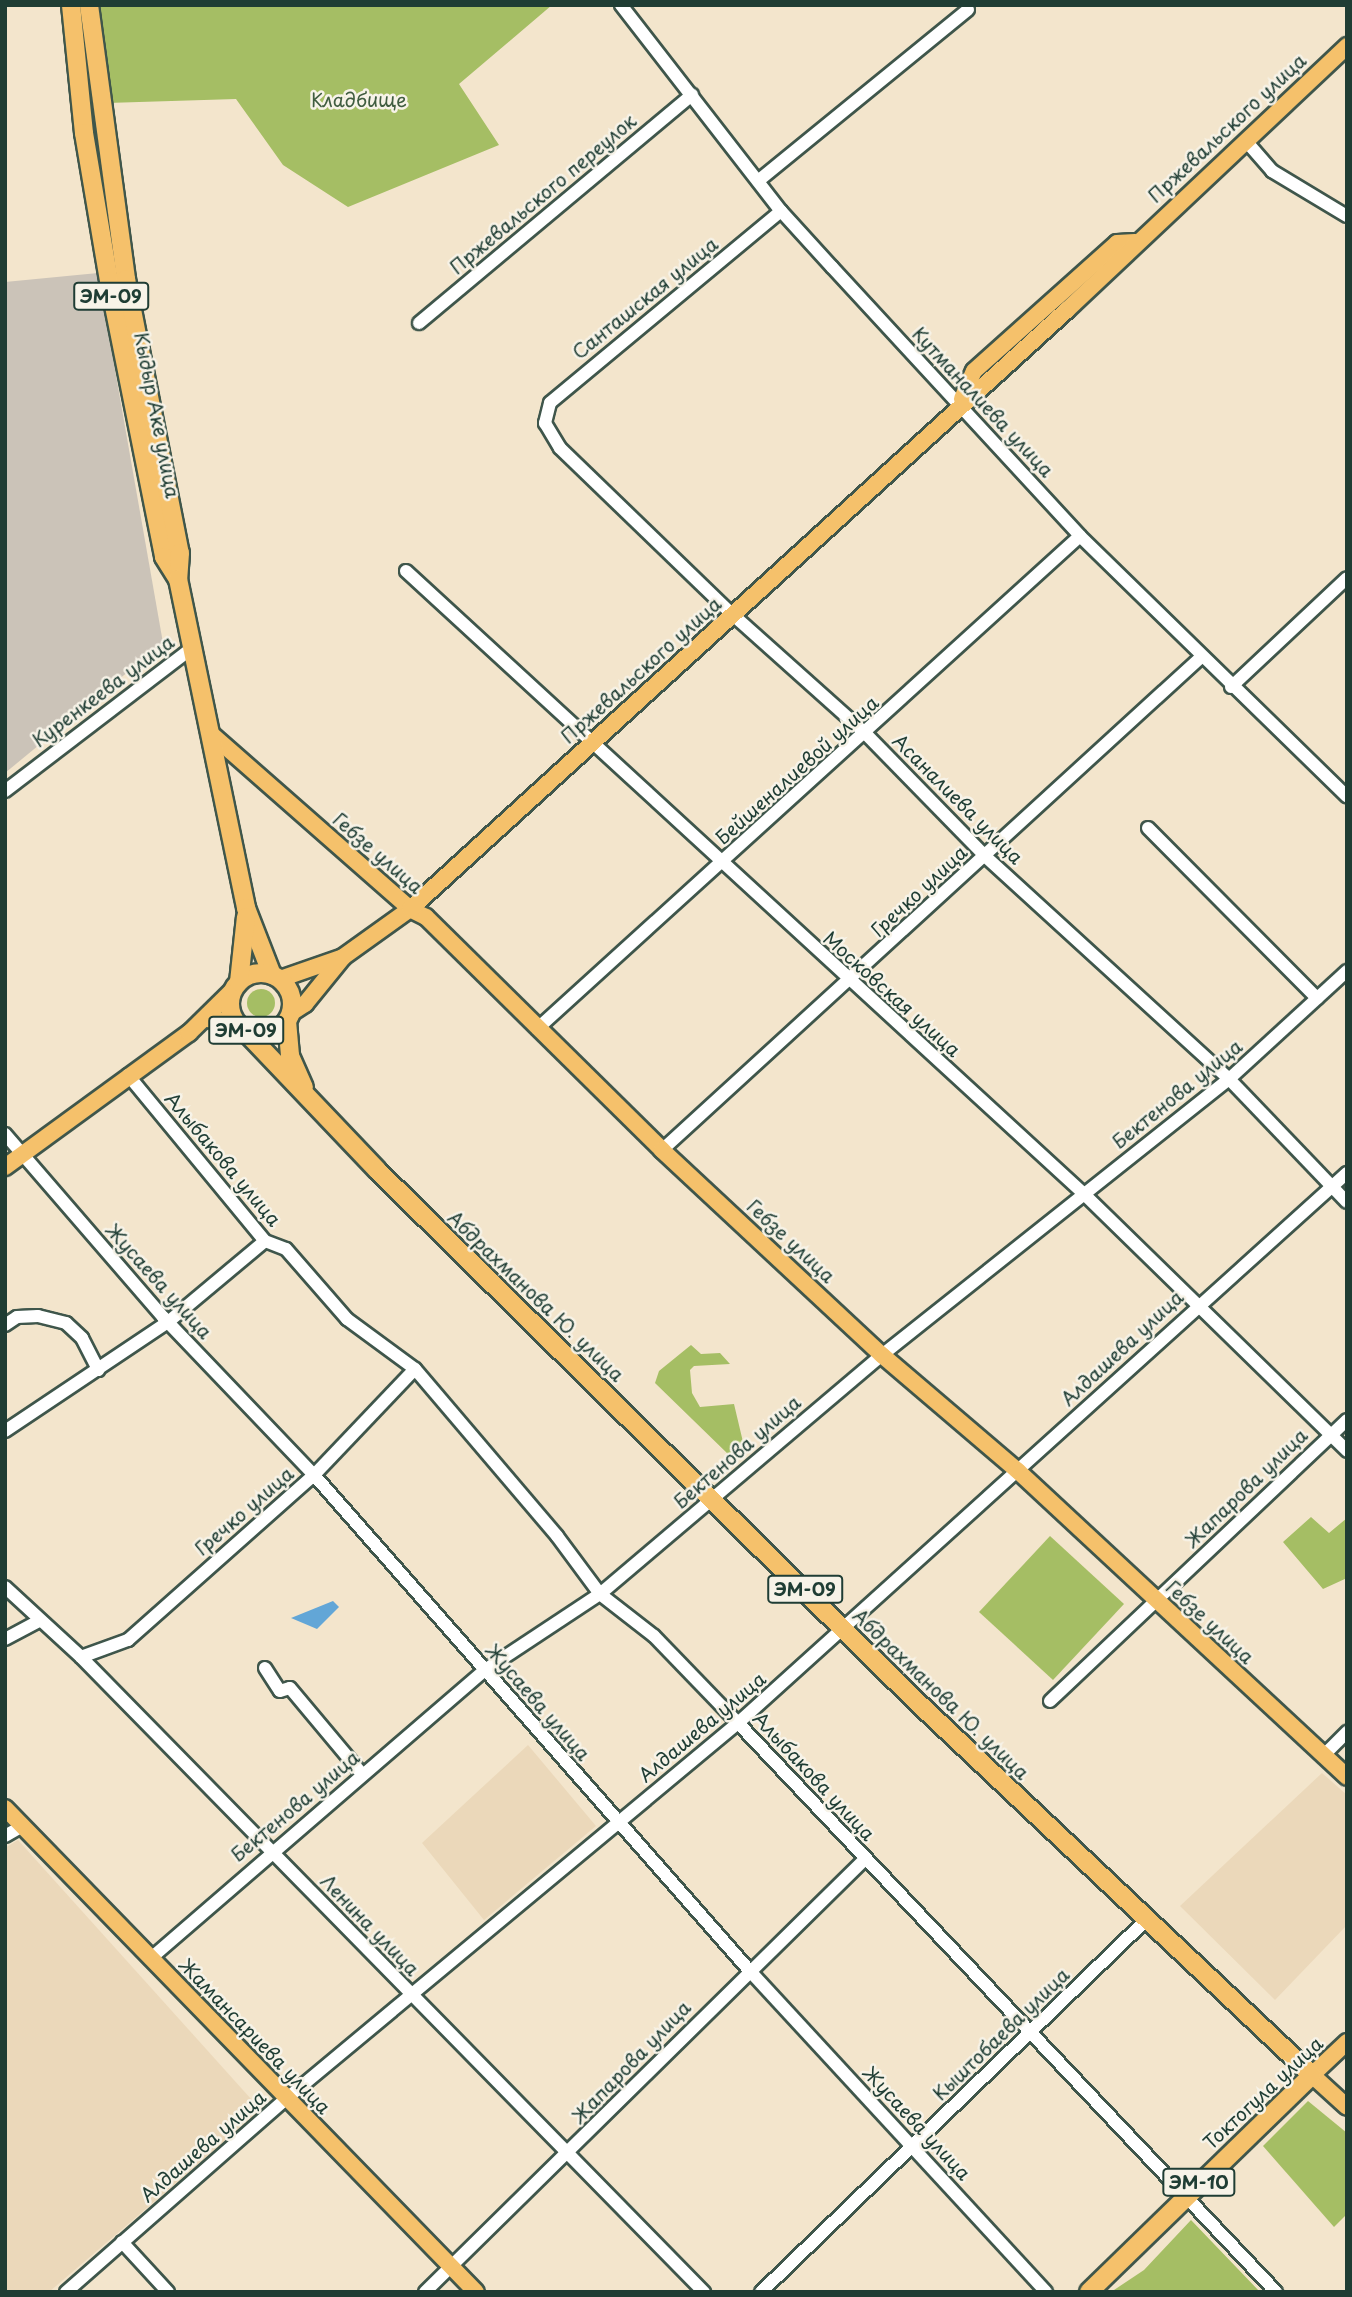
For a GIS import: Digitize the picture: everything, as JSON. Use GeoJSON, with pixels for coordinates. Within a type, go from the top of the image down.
{"type":"FeatureCollection","features":[{"type":"Feature","properties":{"kind":"highway","name":"Кыдыр Аке улица"},"geometry":{"type":"LineString","coordinates":[[71,5],[84,134],[180,553],[178,579],[246,908],[246,947],[237,986]]}},
{"type":"Feature","properties":{"kind":"highway","name":"Кыдыр Аке улица"},"geometry":{"type":"LineString","coordinates":[[89,5],[117,280]]}},
{"type":"Feature","properties":{"kind":"highway"},"geometry":{"type":"LineString","coordinates":[[82,107],[100,105]]}},
{"type":"Feature","properties":{"kind":"highway"},"geometry":{"type":"LineString","coordinates":[[84,134],[103,131]]}},
{"type":"Feature","properties":{"kind":"highway","name":"Кыдыр Аке улица"},"geometry":{"type":"LineString","coordinates":[[246,908],[276,977]]}},
{"type":"Feature","properties":{"kind":"highway"},"geometry":{"type":"LineString","coordinates":[[237,986],[254,974],[276,977]]}},
{"type":"Feature","properties":{"kind":"highway","name":"ЭМ-09"},"geometry":{"type":"LineString","coordinates":[[237,986],[230,1006],[239,1025],[264,1034],[289,1017],[290,994],[276,977]]}},
{"type":"Feature","properties":{"kind":"highway","name":"Абдрахманова Ю. улица"},"geometry":{"type":"LineString","coordinates":[[289,1017],[290,1056],[307,1093]]}},
{"type":"Feature","properties":{"kind":"highway","name":"Абдрахманова Ю. улица"},"geometry":{"type":"LineString","coordinates":[[239,1025],[307,1093],[377,1170],[844,1629],[1145,1921],[1312,2075]]}},
{"type":"Feature","properties":{"kind":"highway","name":"Токтогула улица"},"geometry":{"type":"LineString","coordinates":[[1088,2292],[1312,2075]]}},
{"type":"Feature","properties":{"kind":"main road","name":"Пржевальского улица"},"geometry":{"type":"LineString","coordinates":[[289,1017],[305,1004],[343,957],[410,909],[1347,46]]}},
{"type":"Feature","properties":{"kind":"main road","name":"Гебзе улица"},"geometry":{"type":"LineString","coordinates":[[210,733],[410,909],[426,917],[662,1150],[882,1355],[1018,1471],[1347,1777]]}},
{"type":"Feature","properties":{"kind":"main road","name":"Пржевальского улица"},"geometry":{"type":"LineString","coordinates":[[276,977],[343,957]]}},
{"type":"Feature","properties":{"kind":"main road"},"geometry":{"type":"LineString","coordinates":[[5,1167],[207,1019],[237,986]]}},
{"type":"Feature","properties":{"kind":"main road"},"geometry":{"type":"LineString","coordinates":[[207,1019],[239,1025]]}},
{"type":"Feature","properties":{"kind":"main road","name":"Жамансариева улица"},"geometry":{"type":"LineString","coordinates":[[5,1808],[476,2292]]}},
{"type":"Feature","properties":{"kind":"main road","name":"Токтогула улица"},"geometry":{"type":"LineString","coordinates":[[1312,2075],[1347,2042]]}},
{"type":"Feature","properties":{"kind":"main road","name":"Абдрахманова Ю. улица"},"geometry":{"type":"LineString","coordinates":[[1312,2075],[1347,2107]]}},
{"type":"Feature","properties":{"kind":"street","name":"Кутманалиева улица"},"geometry":{"type":"LineString","coordinates":[[621,5],[781,211],[1080,536],[1200,658],[1347,797]]}},
{"type":"Feature","properties":{"kind":"street"},"geometry":{"type":"LineString","coordinates":[[758,181],[968,10]]}},
{"type":"Feature","properties":{"kind":"street","name":"Пржевальского переулок"},"geometry":{"type":"LineString","coordinates":[[419,323],[692,95]]}},
{"type":"Feature","properties":{"kind":"street"},"geometry":{"type":"LineString","coordinates":[[1246,141],[1272,171],[1347,216]]}},
{"type":"Feature","properties":{"kind":"street","name":"Санташская улица"},"geometry":{"type":"LineString","coordinates":[[545,423],[550,403],[781,211]]}},
{"type":"Feature","properties":{"kind":"street","name":"Асаналиева улица"},"geometry":{"type":"LineString","coordinates":[[545,423],[560,448],[732,614],[866,734],[986,857],[1229,1080],[1347,1202]]}},
{"type":"Feature","properties":{"kind":"street","name":"Бейшеналиевой улица"},"geometry":{"type":"LineString","coordinates":[[537,1028],[866,734],[1080,536]]}},
{"type":"Feature","properties":{"kind":"street","name":"Московская улица"},"geometry":{"type":"LineString","coordinates":[[406,571],[850,983],[1084,1194],[1195,1306],[1347,1451]]}},
{"type":"Feature","properties":{"kind":"street"},"geometry":{"type":"LineString","coordinates":[[1231,687],[1347,578]]}},
{"type":"Feature","properties":{"kind":"street","name":"Куренкеева улица"},"geometry":{"type":"LineString","coordinates":[[5,791],[192,648]]}},
{"type":"Feature","properties":{"kind":"street","name":"Гречко улица"},"geometry":{"type":"LineString","coordinates":[[662,1150],[850,983],[1200,658]]}},
{"type":"Feature","properties":{"kind":"street"},"geometry":{"type":"LineString","coordinates":[[1148,828],[1317,998]]}},
{"type":"Feature","properties":{"kind":"street","name":"Бектенова улица"},"geometry":{"type":"LineString","coordinates":[[150,1959],[271,1851],[485,1670],[600,1594],[882,1355],[1229,1080],[1347,971]]}},
{"type":"Feature","properties":{"kind":"street","name":"Алыбакова улица"},"geometry":{"type":"LineString","coordinates":[[128,1075],[265,1241],[286,1249],[347,1319],[415,1369],[557,1536],[600,1594],[654,1636],[1276,2292]]}},
{"type":"Feature","properties":{"kind":"street","name":"Жусаева улица"},"geometry":{"type":"LineString","coordinates":[[5,1134],[168,1322],[314,1475],[748,1970],[1046,2292]]}},
{"type":"Feature","properties":{"kind":"street","name":"Алдашева улица"},"geometry":{"type":"LineString","coordinates":[[66,2292],[286,2099],[738,1723],[1018,1471],[1195,1306],[1347,1173]]}},
{"type":"Feature","properties":{"kind":"street"},"geometry":{"type":"LineString","coordinates":[[5,1431],[168,1322],[265,1241]]}},
{"type":"Feature","properties":{"kind":"street"},"geometry":{"type":"LineString","coordinates":[[5,1325],[17,1317],[38,1315],[66,1323],[82,1338],[98,1370]]}},
{"type":"Feature","properties":{"kind":"street","name":"Гречко улица"},"geometry":{"type":"LineString","coordinates":[[81,1657],[128,1640],[314,1475],[415,1369]]}},
{"type":"Feature","properties":{"kind":"street","name":"Жапарова улица"},"geometry":{"type":"LineString","coordinates":[[1050,1701],[1347,1420]]}},
{"type":"Feature","properties":{"kind":"street","name":"Ленина улица"},"geometry":{"type":"LineString","coordinates":[[5,1587],[81,1657],[704,2292]]}},
{"type":"Feature","properties":{"kind":"street"},"geometry":{"type":"LineString","coordinates":[[5,1639],[39,1621]]}},
{"type":"Feature","properties":{"kind":"street"},"geometry":{"type":"LineString","coordinates":[[265,1668],[281,1691],[290,1688],[362,1774]]}},
{"type":"Feature","properties":{"kind":"street"},"geometry":{"type":"LineString","coordinates":[[1324,1755],[1347,1732]]}},
{"type":"Feature","properties":{"kind":"street"},"geometry":{"type":"LineString","coordinates":[[5,1836],[22,1826]]}},
{"type":"Feature","properties":{"kind":"street","name":"Жапарова улица"},"geometry":{"type":"LineString","coordinates":[[425,2292],[567,2155],[748,1970],[865,1859]]}},
{"type":"Feature","properties":{"kind":"street","name":"Кыштобаева улица"},"geometry":{"type":"LineString","coordinates":[[761,2292],[1145,1921]]}},
{"type":"Feature","properties":{"kind":"street"},"geometry":{"type":"LineString","coordinates":[[122,2242],[168,2292]]}},
{"type":"Feature","properties":{"kind":"shaded area"},"geometry":{"type":"Polygon","coordinates":[[[98,273],[163,643],[5,773],[5,282],[98,273]]]}},
{"type":"Feature","properties":{"kind":"shaded area"},"geometry":{"type":"Polygon","coordinates":[[[528,1745],[596,1826],[484,1920],[422,1843],[528,1745]]]}},
{"type":"Feature","properties":{"kind":"shaded area"},"geometry":{"type":"Polygon","coordinates":[[[1322,1773],[1347,1795],[1347,1925],[1275,2000],[1180,1906],[1322,1773]]]}},
{"type":"Feature","properties":{"kind":"shaded area"},"geometry":{"type":"Polygon","coordinates":[[[18,1840],[261,2110],[49,2292],[5,2292],[5,1848],[18,1840]]]}},
{"type":"Feature","properties":{"kind":"green space","name":"Кладбище"},"geometry":{"type":"Polygon","coordinates":[[[96,5],[552,5],[459,84],[499,145],[348,207],[283,165],[236,99],[107,103],[96,5]]]}},
{"type":"Feature","properties":{"kind":"green space"},"geometry":{"type":"Polygon","coordinates":[[[261,989],[271,993],[275,1003],[271,1013],[261,1017],[251,1013],[247,1003],[251,993],[261,989]]]}},
{"type":"Feature","properties":{"kind":"green space"},"geometry":{"type":"Polygon","coordinates":[[[691,1345],[701,1354],[720,1353],[730,1364],[694,1366],[690,1370],[692,1393],[700,1407],[734,1404],[743,1442],[729,1455],[655,1383],[659,1371],[691,1345]]]}},
{"type":"Feature","properties":{"kind":"green space"},"geometry":{"type":"Polygon","coordinates":[[[1311,1517],[1329,1533],[1347,1518],[1347,1578],[1323,1589],[1283,1542],[1311,1517]]]}},
{"type":"Feature","properties":{"kind":"green space"},"geometry":{"type":"Polygon","coordinates":[[[1050,1536],[1124,1604],[1053,1680],[979,1612],[1050,1536]]]}},
{"type":"Feature","properties":{"kind":"green space"},"geometry":{"type":"Polygon","coordinates":[[[1308,2101],[1347,2133],[1347,2214],[1334,2227],[1263,2146],[1308,2101]]]}},
{"type":"Feature","properties":{"kind":"green space"},"geometry":{"type":"Polygon","coordinates":[[[1191,2220],[1260,2292],[1111,2292],[1144,2270],[1191,2220]]]}},
{"type":"Feature","properties":{"kind":"water"},"geometry":{"type":"Polygon","coordinates":[[[333,1601],[339,1607],[317,1629],[291,1618],[333,1601]]]}}]}
